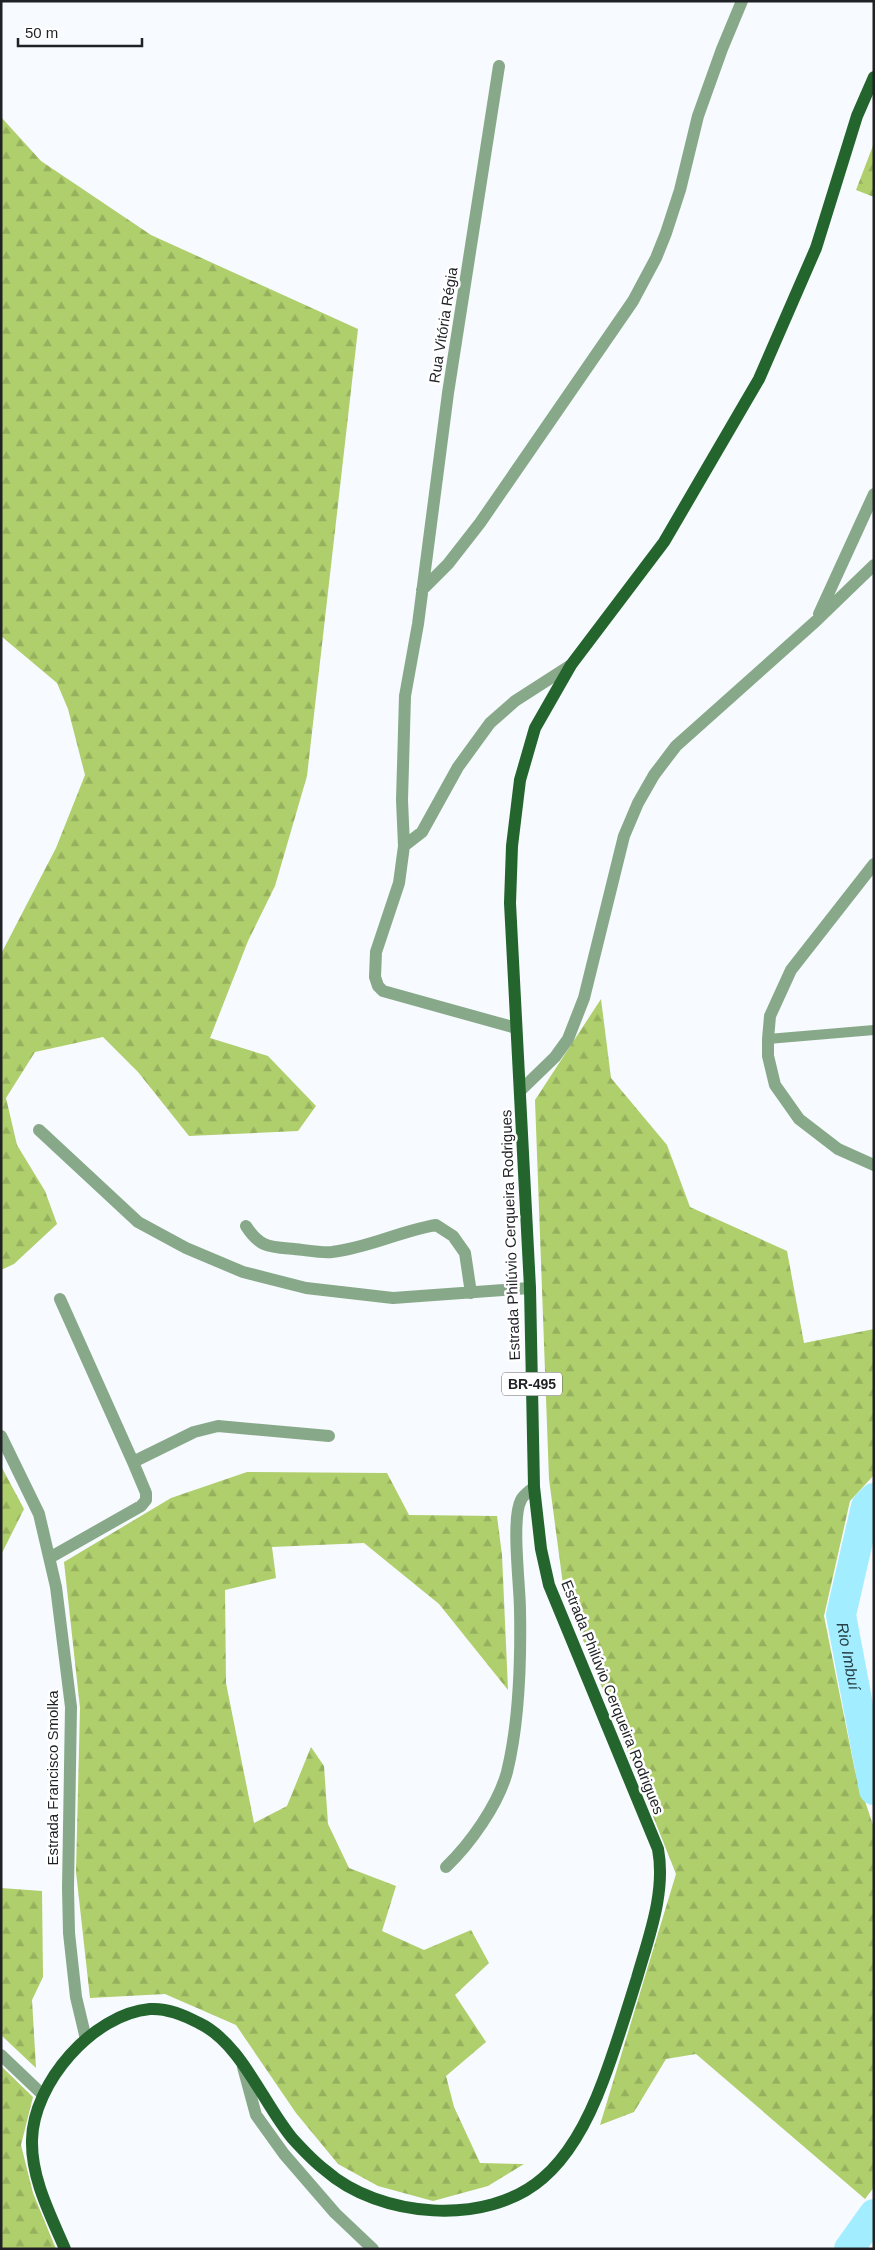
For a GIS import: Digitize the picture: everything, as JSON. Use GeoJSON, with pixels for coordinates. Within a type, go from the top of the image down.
{"type":"FeatureCollection","features":[{"type":"Feature","properties":{"kind":"main road","name":"Estrada Philúvio Cerqueira Rodrigues"},"geometry":{"type":"LineString","coordinates":[[86,2039],[106,2024],[127,2014],[151,2009],[169,2010],[202,2024],[225,2041],[292,2137],[326,2172],[357,2191],[391,2203],[433,2212],[482,2207],[521,2194],[542,2180],[559,2163],[578,2135],[600,2088],[617,2043],[651,1930],[662,1869],[658,1849],[549,1585],[541,1549],[534,1487],[530,1288],[510,903],[512,846],[520,780],[535,728],[571,665],[664,542],[759,379],[816,248],[857,116],[874,77]]}},
{"type":"Feature","properties":{"kind":"main road","name":"BR-495"},"geometry":{"type":"LineString","coordinates":[[65,2249],[38,2186],[32,2140],[35,2118],[43,2095],[64,2064],[86,2039]]}},
{"type":"Feature","properties":{"kind":"street"},"geometry":{"type":"LineString","coordinates":[[422,590],[448,564],[480,523],[633,301],[656,258],[666,233],[680,190],[698,116],[722,49],[742,1]]}},
{"type":"Feature","properties":{"kind":"street","name":"Rua Vitória Régia"},"geometry":{"type":"LineString","coordinates":[[499,66],[448,393],[418,624],[405,696],[402,800],[404,846],[399,883],[376,952],[375,977],[378,986],[383,991],[516,1028]]}},
{"type":"Feature","properties":{"kind":"street"},"geometry":{"type":"LineString","coordinates":[[816,621],[874,494]]}},
{"type":"Feature","properties":{"kind":"street"},"geometry":{"type":"LineString","coordinates":[[520,1090],[555,1057],[568,1039],[584,998],[624,836],[638,803],[654,775],[676,746],[816,621],[874,565]]}},
{"type":"Feature","properties":{"kind":"street"},"geometry":{"type":"LineString","coordinates":[[404,846],[422,832],[458,767],[490,723],[515,701],[571,665]]}},
{"type":"Feature","properties":{"kind":"street"},"geometry":{"type":"LineString","coordinates":[[874,864],[791,970],[770,1016],[768,1039],[768,1056],[775,1085],[799,1119],[838,1149],[874,1164]]}},
{"type":"Feature","properties":{"kind":"street"},"geometry":{"type":"LineString","coordinates":[[39,1130],[138,1222],[186,1248],[243,1272],[306,1288],[393,1298],[530,1288]]}},
{"type":"Feature","properties":{"kind":"street"},"geometry":{"type":"LineString","coordinates":[[246,1226],[254,1238],[267,1246],[330,1252],[357,1247],[417,1228],[436,1225],[453,1236],[465,1252],[472,1293]]}},
{"type":"Feature","properties":{"kind":"street"},"geometry":{"type":"LineString","coordinates":[[51,1557],[141,1506],[146,1500],[146,1493],[133,1462],[60,1299]]}},
{"type":"Feature","properties":{"kind":"street"},"geometry":{"type":"LineString","coordinates":[[133,1462],[194,1432],[218,1426],[329,1436]]}},
{"type":"Feature","properties":{"kind":"street","name":"Estrada Francisco Smolka"},"geometry":{"type":"LineString","coordinates":[[1,1436],[39,1514],[51,1557],[56,1587],[71,1707],[69,1933],[76,1997],[86,2039]]}},
{"type":"Feature","properties":{"kind":"street"},"geometry":{"type":"LineString","coordinates":[[446,1866],[462,1852],[492,1805],[506,1773],[517,1717],[520,1611],[516,1523],[520,1500],[534,1487]]}},
{"type":"Feature","properties":{"kind":"street"},"geometry":{"type":"LineString","coordinates":[[1,2054],[43,2095]]}},
{"type":"Feature","properties":{"kind":"street"},"geometry":{"type":"LineString","coordinates":[[243,2067],[256,2115],[284,2154],[335,2213],[373,2249]]}},
{"type":"Feature","properties":{"kind":"lane"},"geometry":{"type":"LineString","coordinates":[[768,1039],[874,1030]]}},
{"type":"Feature","properties":{"kind":"green space"},"geometry":{"type":"Polygon","coordinates":[[[1,117],[41,161],[151,235],[358,329],[307,776],[275,886],[248,941],[210,1038],[268,1056],[316,1106],[298,1131],[189,1136],[138,1072],[103,1037],[35,1052],[6,1098],[17,1145],[45,1191],[57,1224],[14,1264],[1,1270],[1,954],[56,848],[85,775],[68,709],[57,683],[1,636],[1,117]]]}},
{"type":"Feature","properties":{"kind":"green space"},"geometry":{"type":"Polygon","coordinates":[[[874,143],[874,197],[856,190],[874,143]]]}},
{"type":"Feature","properties":{"kind":"green space"},"geometry":{"type":"Polygon","coordinates":[[[601,999],[611,1078],[667,1145],[690,1207],[787,1251],[804,1343],[874,1329],[874,1475],[850,1501],[824,1616],[855,1771],[874,1828],[874,2187],[865,2199],[696,2054],[666,2059],[634,2112],[600,2125],[676,1874],[564,1592],[549,1479],[535,1100],[601,999]]]}},
{"type":"Feature","properties":{"kind":"green space"},"geometry":{"type":"Polygon","coordinates":[[[1,1466],[24,1509],[1,1555],[1,1466]]]}},
{"type":"Feature","properties":{"kind":"green space"},"geometry":{"type":"Polygon","coordinates":[[[247,1472],[387,1473],[409,1515],[497,1516],[502,1555],[508,1690],[439,1604],[364,1543],[272,1547],[276,1578],[225,1590],[226,1683],[254,1823],[287,1806],[311,1747],[324,1766],[328,1824],[349,1868],[396,1886],[382,1931],[424,1950],[471,1930],[489,1963],[455,1995],[486,2042],[446,2076],[454,2107],[480,2163],[524,2164],[488,2186],[433,2201],[378,2186],[338,2164],[296,2113],[236,2025],[165,1994],[90,1998],[76,1872],[80,1708],[64,1562],[171,1498],[247,1472]]]}},
{"type":"Feature","properties":{"kind":"green space"},"geometry":{"type":"Polygon","coordinates":[[[1,1888],[42,1891],[43,1977],[32,2000],[36,2068],[1,2035],[1,1888]]]}},
{"type":"Feature","properties":{"kind":"green space"},"geometry":{"type":"Polygon","coordinates":[[[1,2066],[33,2097],[21,2145],[33,2193],[56,2249],[1,2249],[1,2066]]]}},
{"type":"Feature","properties":{"kind":"waterway","name":"Rio Imbuí"},"geometry":{"type":"LineString","coordinates":[[874,1498],[866,1506],[841,1615],[874,1790]]}},
{"type":"Feature","properties":{"kind":"waterway","name":"Rio Imbuí"},"geometry":{"type":"LineString","coordinates":[[849,2249],[874,2214]]}}]}
